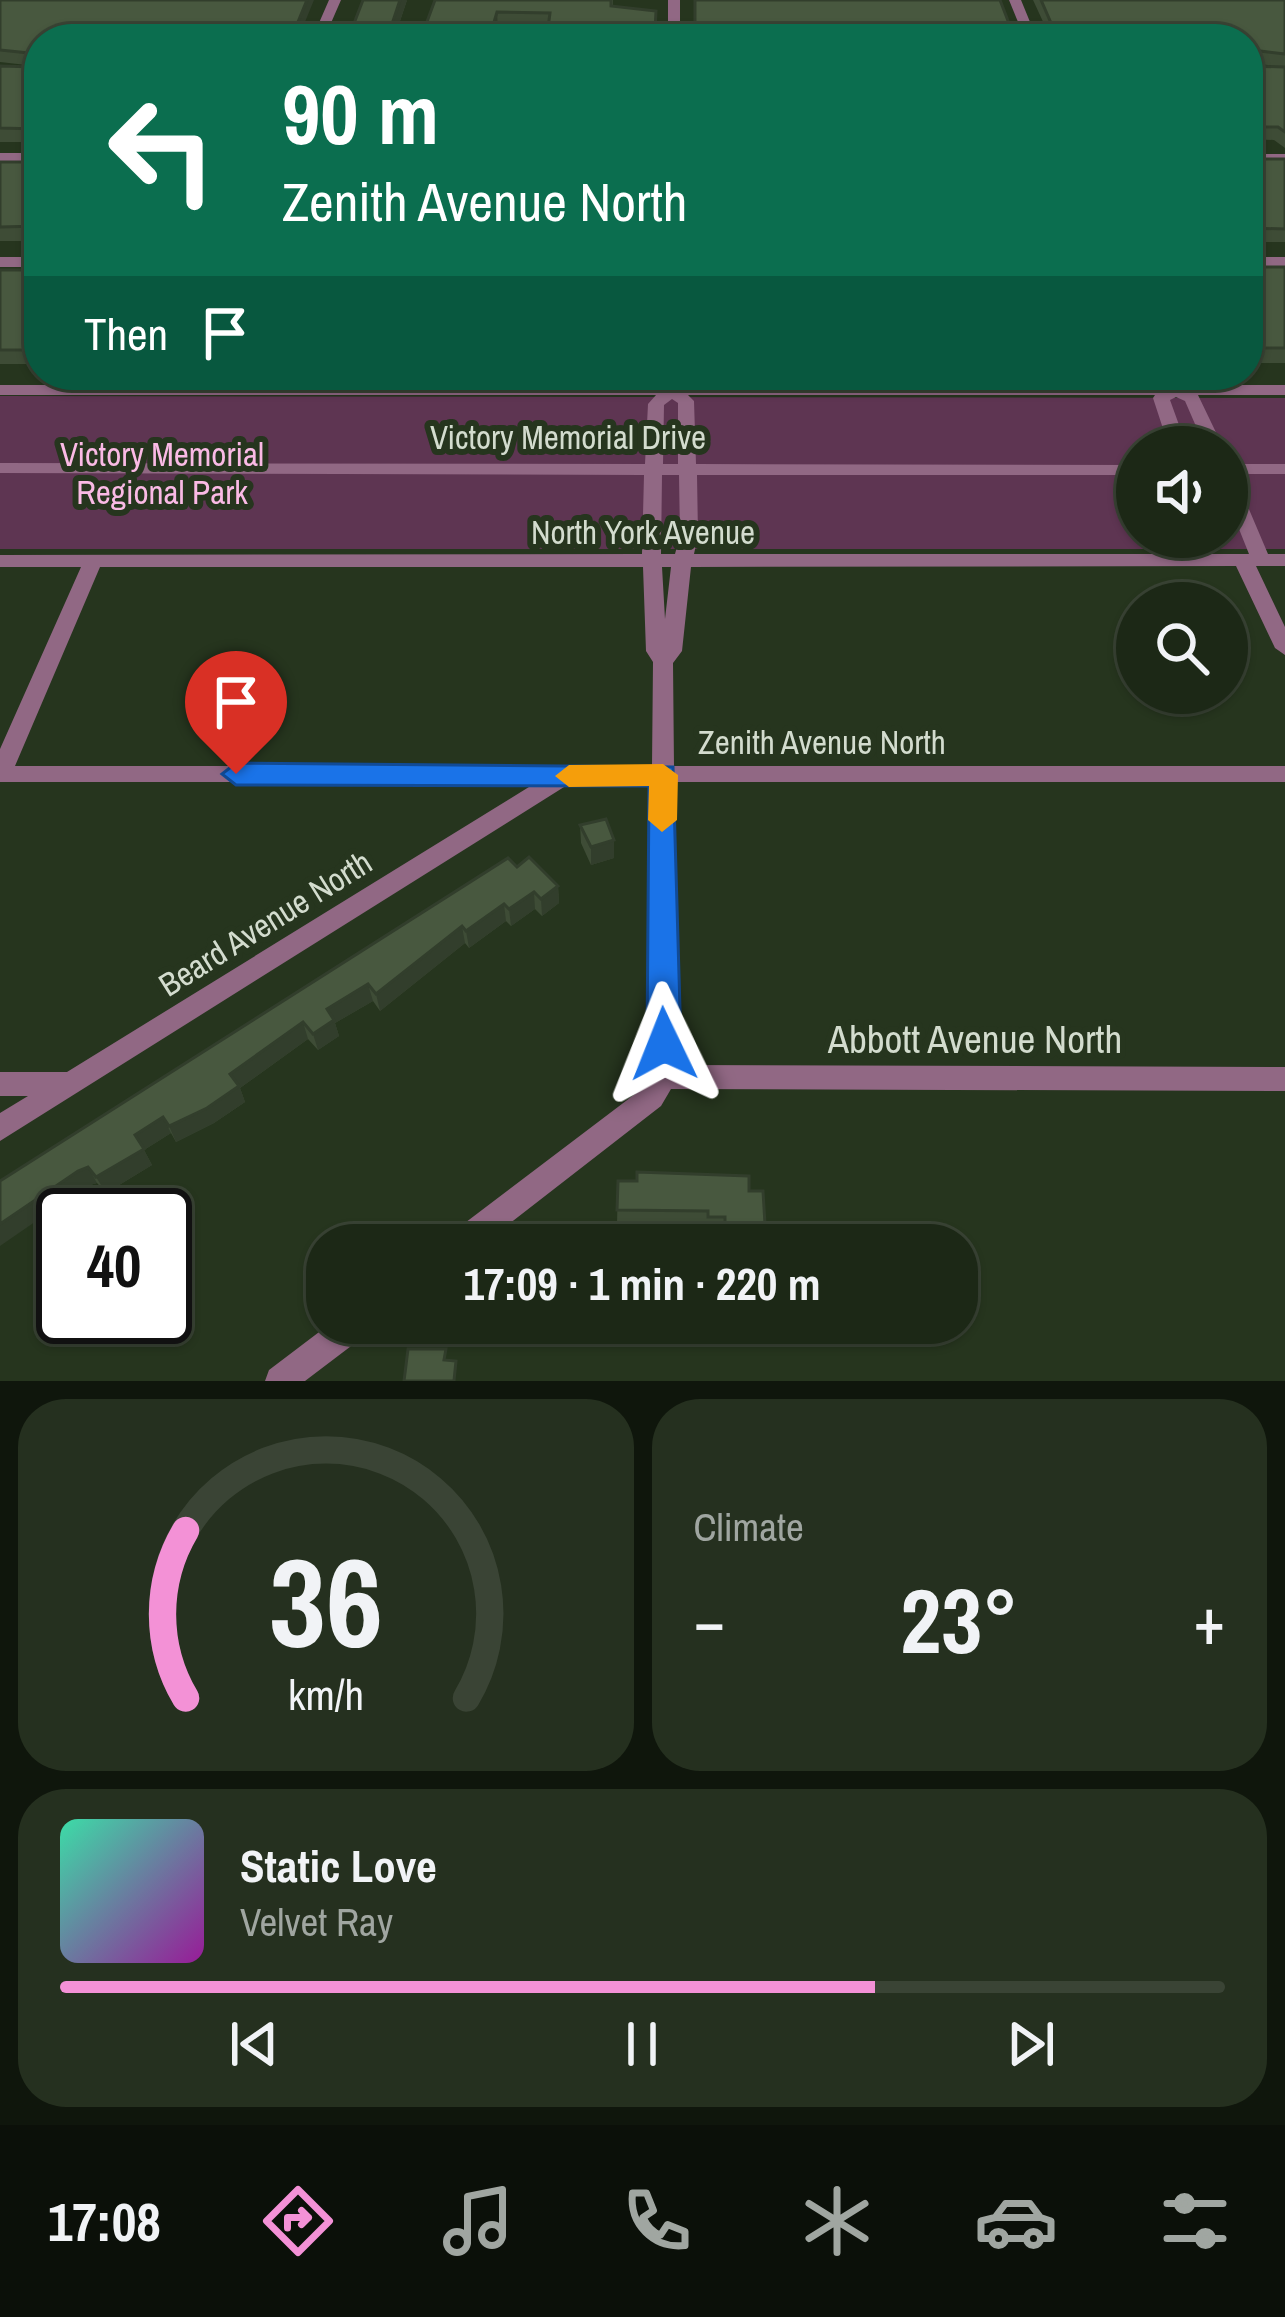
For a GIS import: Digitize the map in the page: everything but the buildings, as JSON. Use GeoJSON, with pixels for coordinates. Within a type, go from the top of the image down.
{"type":"FeatureCollection","features":[{"type":"Feature","properties":{"kind":"street"},"geometry":{"type":"LineString","coordinates":[[486,1224],[652,1097],[664,1077],[663,661],[656,651],[652,561],[656,404],[666,390]]}},
{"type":"Feature","properties":{"kind":"street"},"geometry":{"type":"LineString","coordinates":[[663,661],[672,651],[689,467],[686,401],[677,390]]}},
{"type":"Feature","properties":{"kind":"street"},"geometry":{"type":"LineString","coordinates":[[1166,390],[1160,398],[1170,426]]}},
{"type":"Feature","properties":{"kind":"street"},"geometry":{"type":"LineString","coordinates":[[1182,390],[1192,398],[1205,426]]}},
{"type":"Feature","properties":{"kind":"street","name":"Victory Memorial Drive"},"geometry":{"type":"LineString","coordinates":[[0,468],[1116,470]]}},
{"type":"Feature","properties":{"kind":"street"},"geometry":{"type":"LineString","coordinates":[[1248,472],[1285,469]]}},
{"type":"Feature","properties":{"kind":"street"},"geometry":{"type":"LineString","coordinates":[[1240,558],[1244,561]]}},
{"type":"Feature","properties":{"kind":"street"},"geometry":{"type":"LineString","coordinates":[[1243,558],[1285,648]]}},
{"type":"Feature","properties":{"kind":"street","name":"North York Avenue"},"geometry":{"type":"LineString","coordinates":[[0,561],[1285,560]]}},
{"type":"Feature","properties":{"kind":"street"},"geometry":{"type":"LineString","coordinates":[[0,774],[93,562]]}},
{"type":"Feature","properties":{"kind":"street","name":"Zenith Avenue North"},"geometry":{"type":"LineString","coordinates":[[0,774],[1285,774]]}},
{"type":"Feature","properties":{"kind":"street","name":"Beard Avenue North"},"geometry":{"type":"LineString","coordinates":[[0,1128],[566,776]]}},
{"type":"Feature","properties":{"kind":"street","name":"Abbott Avenue North"},"geometry":{"type":"LineString","coordinates":[[664,1077],[1285,1079]]}},
{"type":"Feature","properties":{"kind":"street"},"geometry":{"type":"LineString","coordinates":[[0,1084],[71,1084]]}},
{"type":"Feature","properties":{"kind":"street"},"geometry":{"type":"LineString","coordinates":[[280,1381],[328,1344]]}},
{"type":"Feature","properties":{"kind":"green space","name":"Victory Memorial Regional Park"},"geometry":{"type":"Polygon","coordinates":[[[0,396],[1285,398],[1285,549],[1248,549],[1248,426],[1116,426],[1116,549],[0,549],[0,396]]]}},
{"type":"Feature","properties":{"kind":"slow traffic"},"geometry":{"type":"LineString","coordinates":[[569,776],[663,775],[662,820]]}},
{"type":"Feature","properties":{"kind":"route"},"geometry":{"type":"LineString","coordinates":[[236,774],[663,775],[664,1044]]}}]}
